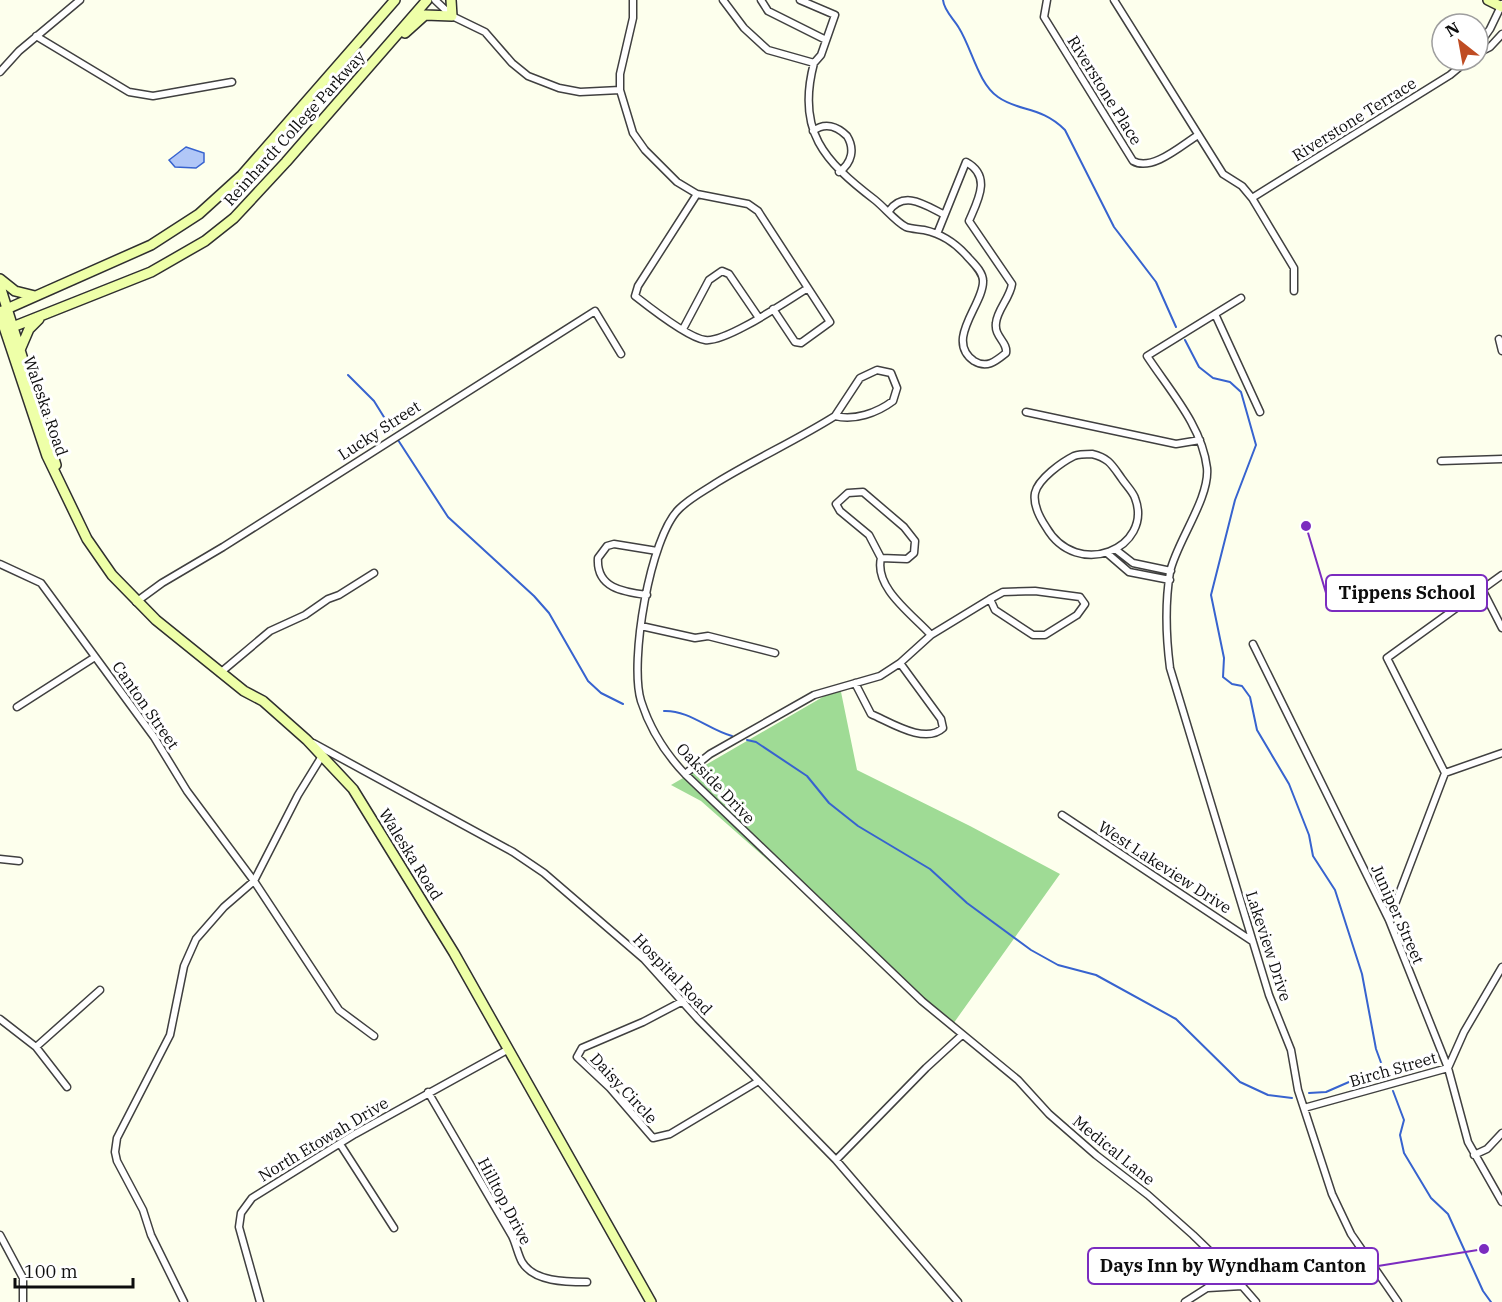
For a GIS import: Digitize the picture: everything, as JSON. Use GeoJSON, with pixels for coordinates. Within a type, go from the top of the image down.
{"type":"FeatureCollection","features":[{"type":"Feature","properties":{"kind":"main road","name":"Reinhardt College Parkway"},"geometry":{"type":"LineString","coordinates":[[2,312],[151,245],[211,205],[242,175],[395,0]]}},
{"type":"Feature","properties":{"kind":"main road","name":"Reinhardt College Parkway"},"geometry":{"type":"LineString","coordinates":[[9,328],[152,272],[205,241],[254,199],[427,0]]}},
{"type":"Feature","properties":{"kind":"main road"},"geometry":{"type":"LineString","coordinates":[[372,63],[425,15],[452,16],[451,0]]}},
{"type":"Feature","properties":{"kind":"main road"},"geometry":{"type":"LineString","coordinates":[[1488,0],[1502,6]]}},
{"type":"Feature","properties":{"kind":"main road"},"geometry":{"type":"LineString","coordinates":[[0,279],[15,291],[35,296]]}},
{"type":"Feature","properties":{"kind":"main road"},"geometry":{"type":"LineString","coordinates":[[0,286],[2,312],[9,328]]}},
{"type":"Feature","properties":{"kind":"main road"},"geometry":{"type":"LineString","coordinates":[[20,350],[29,329],[43,316]]}},
{"type":"Feature","properties":{"kind":"main road","name":"Waleska Road"},"geometry":{"type":"LineString","coordinates":[[9,328],[20,350],[63,491]]}},
{"type":"Feature","properties":{"kind":"main road","name":"Waleska Road"},"geometry":{"type":"LineString","coordinates":[[9,328],[47,456],[87,539],[136,602],[176,639],[244,692],[263,701],[307,740],[353,789],[454,953],[651,1302]]}},
{"type":"Feature","properties":{"kind":"street"},"geometry":{"type":"LineString","coordinates":[[0,72],[36,36],[80,0]]}},
{"type":"Feature","properties":{"kind":"street"},"geometry":{"type":"LineString","coordinates":[[435,0],[452,16],[486,32],[512,63],[528,76],[580,93],[620,90]]}},
{"type":"Feature","properties":{"kind":"street"},"geometry":{"type":"LineString","coordinates":[[633,0],[633,18],[623,51],[620,90],[633,133],[645,150],[677,182],[697,194],[753,206],[830,322],[801,343],[791,339],[773,309]]}},
{"type":"Feature","properties":{"kind":"street"},"geometry":{"type":"LineString","coordinates":[[723,0],[744,28],[768,50],[814,63]]}},
{"type":"Feature","properties":{"kind":"street"},"geometry":{"type":"LineString","coordinates":[[761,0],[768,11],[826,40]]}},
{"type":"Feature","properties":{"kind":"street"},"geometry":{"type":"LineString","coordinates":[[800,0],[835,15],[821,56],[814,63],[808,99],[813,131],[823,153],[839,172],[905,226],[937,234],[945,236],[981,273],[983,285],[963,332],[964,342],[974,360],[981,364],[995,363],[1006,353],[1006,345],[997,334],[996,321],[1012,284],[969,221],[982,187],[978,171],[966,162],[943,214],[937,234]]}},
{"type":"Feature","properties":{"kind":"street","name":"Riverstone Place"},"geometry":{"type":"LineString","coordinates":[[1047,0],[1044,16],[1133,160],[1139,164],[1149,165],[1198,135]]}},
{"type":"Feature","properties":{"kind":"street"},"geometry":{"type":"LineString","coordinates":[[1114,0],[1223,174],[1242,186],[1252,198],[1294,268],[1294,291]]}},
{"type":"Feature","properties":{"kind":"street"},"geometry":{"type":"LineString","coordinates":[[1490,29],[1502,6]]}},
{"type":"Feature","properties":{"kind":"street"},"geometry":{"type":"LineString","coordinates":[[1490,47],[1502,34]]}},
{"type":"Feature","properties":{"kind":"street"},"geometry":{"type":"LineString","coordinates":[[36,36],[129,92],[153,96],[232,82]]}},
{"type":"Feature","properties":{"kind":"street","name":"Riverstone Terrace"},"geometry":{"type":"LineString","coordinates":[[1252,198],[1454,72]]}},
{"type":"Feature","properties":{"kind":"street"},"geometry":{"type":"LineString","coordinates":[[813,131],[822,126],[831,126],[847,136],[852,153],[849,162],[839,172]]}},
{"type":"Feature","properties":{"kind":"street"},"geometry":{"type":"LineString","coordinates":[[697,194],[638,286],[635,296],[683,329],[705,340],[728,335],[807,288]]}},
{"type":"Feature","properties":{"kind":"street"},"geometry":{"type":"LineString","coordinates":[[889,211],[897,202],[910,199],[943,214]]}},
{"type":"Feature","properties":{"kind":"street"},"geometry":{"type":"LineString","coordinates":[[683,329],[710,280],[722,272],[729,274],[759,318]]}},
{"type":"Feature","properties":{"kind":"street"},"geometry":{"type":"LineString","coordinates":[[1241,298],[1215,314],[1260,412]]}},
{"type":"Feature","properties":{"kind":"street","name":"Lucky Street"},"geometry":{"type":"LineString","coordinates":[[136,602],[162,583],[223,547],[595,311],[621,354]]}},
{"type":"Feature","properties":{"kind":"street","name":"Lakeview Drive"},"geometry":{"type":"LineString","coordinates":[[1215,314],[1147,356],[1200,440],[1207,472],[1197,507],[1171,571],[1166,634],[1170,668],[1252,942],[1269,995],[1291,1050],[1304,1108],[1341,1215],[1398,1302]]}},
{"type":"Feature","properties":{"kind":"street"},"geometry":{"type":"LineString","coordinates":[[1499,339],[1502,351]]}},
{"type":"Feature","properties":{"kind":"street","name":"Oakside Drive"},"geometry":{"type":"LineString","coordinates":[[835,416],[844,418],[866,414],[885,407],[896,397],[897,388],[891,373],[877,370],[868,372],[854,386],[835,416],[690,500],[669,521],[657,551],[641,626],[637,659],[641,701],[659,742],[685,774],[871,954],[962,1035],[986,1053]]}},
{"type":"Feature","properties":{"kind":"street"},"geometry":{"type":"LineString","coordinates":[[1026,412],[1176,444],[1200,440]]}},
{"type":"Feature","properties":{"kind":"street"},"geometry":{"type":"LineString","coordinates":[[1092,454],[1106,458],[1135,498],[1137,513],[1132,533],[1115,549],[1088,557],[1066,549],[1050,535],[1038,514],[1035,494],[1039,483],[1075,456],[1092,454]]}},
{"type":"Feature","properties":{"kind":"street"},"geometry":{"type":"LineString","coordinates":[[1441,461],[1502,459]]}},
{"type":"Feature","properties":{"kind":"street"},"geometry":{"type":"LineString","coordinates":[[881,558],[907,559],[914,553],[915,541],[904,527],[863,492],[848,493],[836,504],[840,511],[869,535],[881,558],[878,570],[884,585],[931,635]]}},
{"type":"Feature","properties":{"kind":"street"},"geometry":{"type":"LineString","coordinates":[[647,595],[608,585],[599,573],[598,558],[607,546],[614,544],[657,551]]}},
{"type":"Feature","properties":{"kind":"street"},"geometry":{"type":"LineString","coordinates":[[1115,549],[1133,563],[1171,571]]}},
{"type":"Feature","properties":{"kind":"street"},"geometry":{"type":"LineString","coordinates":[[1107,553],[1129,572],[1170,580]]}},
{"type":"Feature","properties":{"kind":"street","name":"Canton Street"},"geometry":{"type":"LineString","coordinates":[[0,564],[41,583],[154,737],[187,791],[254,881],[339,1010],[374,1036]]}},
{"type":"Feature","properties":{"kind":"street"},"geometry":{"type":"LineString","coordinates":[[220,673],[270,631],[305,615],[374,573]]}},
{"type":"Feature","properties":{"kind":"street"},"geometry":{"type":"LineString","coordinates":[[1389,920],[1445,773],[1387,658],[1502,575]]}},
{"type":"Feature","properties":{"kind":"street"},"geometry":{"type":"LineString","coordinates":[[1482,589],[1502,628]]}},
{"type":"Feature","properties":{"kind":"street"},"geometry":{"type":"LineString","coordinates":[[685,774],[710,754],[814,695],[875,678],[900,663],[931,635],[990,599],[1003,592],[1035,591],[1080,597],[1085,604],[1077,615],[1045,635],[1033,635],[996,610],[990,599]]}},
{"type":"Feature","properties":{"kind":"street"},"geometry":{"type":"LineString","coordinates":[[641,626],[695,638],[708,636],[775,653]]}},
{"type":"Feature","properties":{"kind":"street","name":"Juniper Street"},"geometry":{"type":"LineString","coordinates":[[1253,644],[1389,920],[1448,1068],[1454,1099],[1474,1155],[1502,1202]]}},
{"type":"Feature","properties":{"kind":"street"},"geometry":{"type":"LineString","coordinates":[[17,707],[95,657]]}},
{"type":"Feature","properties":{"kind":"street"},"geometry":{"type":"LineString","coordinates":[[855,683],[870,714],[925,735],[936,734],[943,728],[941,719],[900,663]]}},
{"type":"Feature","properties":{"kind":"street","name":"Hospital Road"},"geometry":{"type":"LineString","coordinates":[[307,740],[513,852],[544,873],[644,959],[757,1082],[836,1160],[958,1302]]}},
{"type":"Feature","properties":{"kind":"street"},"geometry":{"type":"LineString","coordinates":[[1445,773],[1502,753]]}},
{"type":"Feature","properties":{"kind":"street"},"geometry":{"type":"LineString","coordinates":[[184,1302],[151,1235],[143,1210],[117,1161],[115,1146],[126,1117],[170,1035],[184,966],[196,939],[224,908],[254,881],[298,795],[322,756]]}},
{"type":"Feature","properties":{"kind":"street","name":"West Lakeview Drive"},"geometry":{"type":"LineString","coordinates":[[1062,815],[1252,942]]}},
{"type":"Feature","properties":{"kind":"street"},"geometry":{"type":"LineString","coordinates":[[0,859],[19,861]]}},
{"type":"Feature","properties":{"kind":"street","name":"Birch Street"},"geometry":{"type":"LineString","coordinates":[[1304,1108],[1448,1068],[1464,1032],[1502,967]]}},
{"type":"Feature","properties":{"kind":"street"},"geometry":{"type":"LineString","coordinates":[[36,1047],[100,990]]}},
{"type":"Feature","properties":{"kind":"street","name":"Daisy Circle"},"geometry":{"type":"LineString","coordinates":[[683,1001],[643,1022],[582,1048],[577,1057],[604,1082],[652,1138],[670,1134],[757,1082]]}},
{"type":"Feature","properties":{"kind":"street"},"geometry":{"type":"LineString","coordinates":[[0,1019],[36,1047],[67,1087]]}},
{"type":"Feature","properties":{"kind":"street"},"geometry":{"type":"LineString","coordinates":[[836,1160],[926,1068],[962,1035]]}},
{"type":"Feature","properties":{"kind":"street","name":"North Etowah Drive"},"geometry":{"type":"LineString","coordinates":[[260,1302],[238,1227],[241,1214],[252,1198],[340,1143],[507,1050]]}},
{"type":"Feature","properties":{"kind":"street","name":"Medical Lane"},"geometry":{"type":"LineString","coordinates":[[986,1053],[1018,1080],[1049,1114],[1148,1195],[1226,1268],[1256,1302]]}},
{"type":"Feature","properties":{"kind":"street","name":"Hilltop Drive"},"geometry":{"type":"LineString","coordinates":[[428,1092],[512,1236],[521,1261],[532,1274],[568,1282],[587,1282]]}},
{"type":"Feature","properties":{"kind":"street"},"geometry":{"type":"LineString","coordinates":[[1474,1155],[1487,1149],[1502,1133]]}},
{"type":"Feature","properties":{"kind":"street"},"geometry":{"type":"LineString","coordinates":[[340,1143],[394,1228]]}},
{"type":"Feature","properties":{"kind":"street"},"geometry":{"type":"LineString","coordinates":[[0,1235],[23,1278],[23,1302]]}},
{"type":"Feature","properties":{"kind":"street"},"geometry":{"type":"LineString","coordinates":[[1185,1302],[1208,1288],[1226,1268]]}},
{"type":"Feature","properties":{"kind":"street"},"geometry":{"type":"LineString","coordinates":[[1208,1288],[1242,1286]]}},
{"type":"Feature","properties":{"kind":"green space"},"geometry":{"type":"Polygon","coordinates":[[[840,687],[857,770],[1060,874],[953,1024],[701,801],[671,785],[840,687]]]}},
{"type":"Feature","properties":{"kind":"water"},"geometry":{"type":"Polygon","coordinates":[[[186,147],[204,153],[204,162],[196,168],[175,167],[169,160],[186,147]]]}},
{"type":"Feature","properties":{"kind":"waterway"},"geometry":{"type":"LineString","coordinates":[[943,0],[947,11],[964,36],[980,75],[991,91],[1006,102],[1047,117],[1065,130],[1114,227],[1156,282],[1176,327]]}},
{"type":"Feature","properties":{"kind":"waterway"},"geometry":{"type":"LineString","coordinates":[[1185,340],[1199,367],[1213,378],[1230,382],[1241,392],[1256,445],[1235,500],[1211,595],[1224,658],[1223,677],[1232,684],[1242,686],[1250,697],[1257,730],[1289,784],[1309,835],[1313,856],[1335,890],[1362,974],[1376,1049],[1387,1079]]}},
{"type":"Feature","properties":{"kind":"waterway"},"geometry":{"type":"LineString","coordinates":[[348,375],[374,401],[392,430]]}},
{"type":"Feature","properties":{"kind":"waterway"},"geometry":{"type":"LineString","coordinates":[[398,440],[448,517],[534,596],[549,613],[588,681],[601,693],[623,704]]}},
{"type":"Feature","properties":{"kind":"waterway"},"geometry":{"type":"LineString","coordinates":[[664,711],[682,714],[732,736]]}},
{"type":"Feature","properties":{"kind":"waterway"},"geometry":{"type":"LineString","coordinates":[[747,740],[756,742],[807,776],[829,803],[858,826],[930,869],[967,903],[1031,950],[1058,965],[1096,975],[1176,1019],[1240,1082],[1268,1095],[1292,1098]]}},
{"type":"Feature","properties":{"kind":"waterway"},"geometry":{"type":"LineString","coordinates":[[1309,1093],[1326,1092],[1381,1068]]}},
{"type":"Feature","properties":{"kind":"waterway"},"geometry":{"type":"LineString","coordinates":[[1393,1091],[1404,1120],[1400,1135],[1404,1153],[1431,1198],[1448,1214],[1483,1291],[1491,1302]]}},
{"type":"Feature","properties":{"kind":"place","name":"Tippens School"},"geometry":{"type":"Point","coordinates":[1306,526]}},
{"type":"Feature","properties":{"kind":"place","name":"Days Inn by Wyndham Canton"},"geometry":{"type":"Point","coordinates":[1484,1249]}}]}
